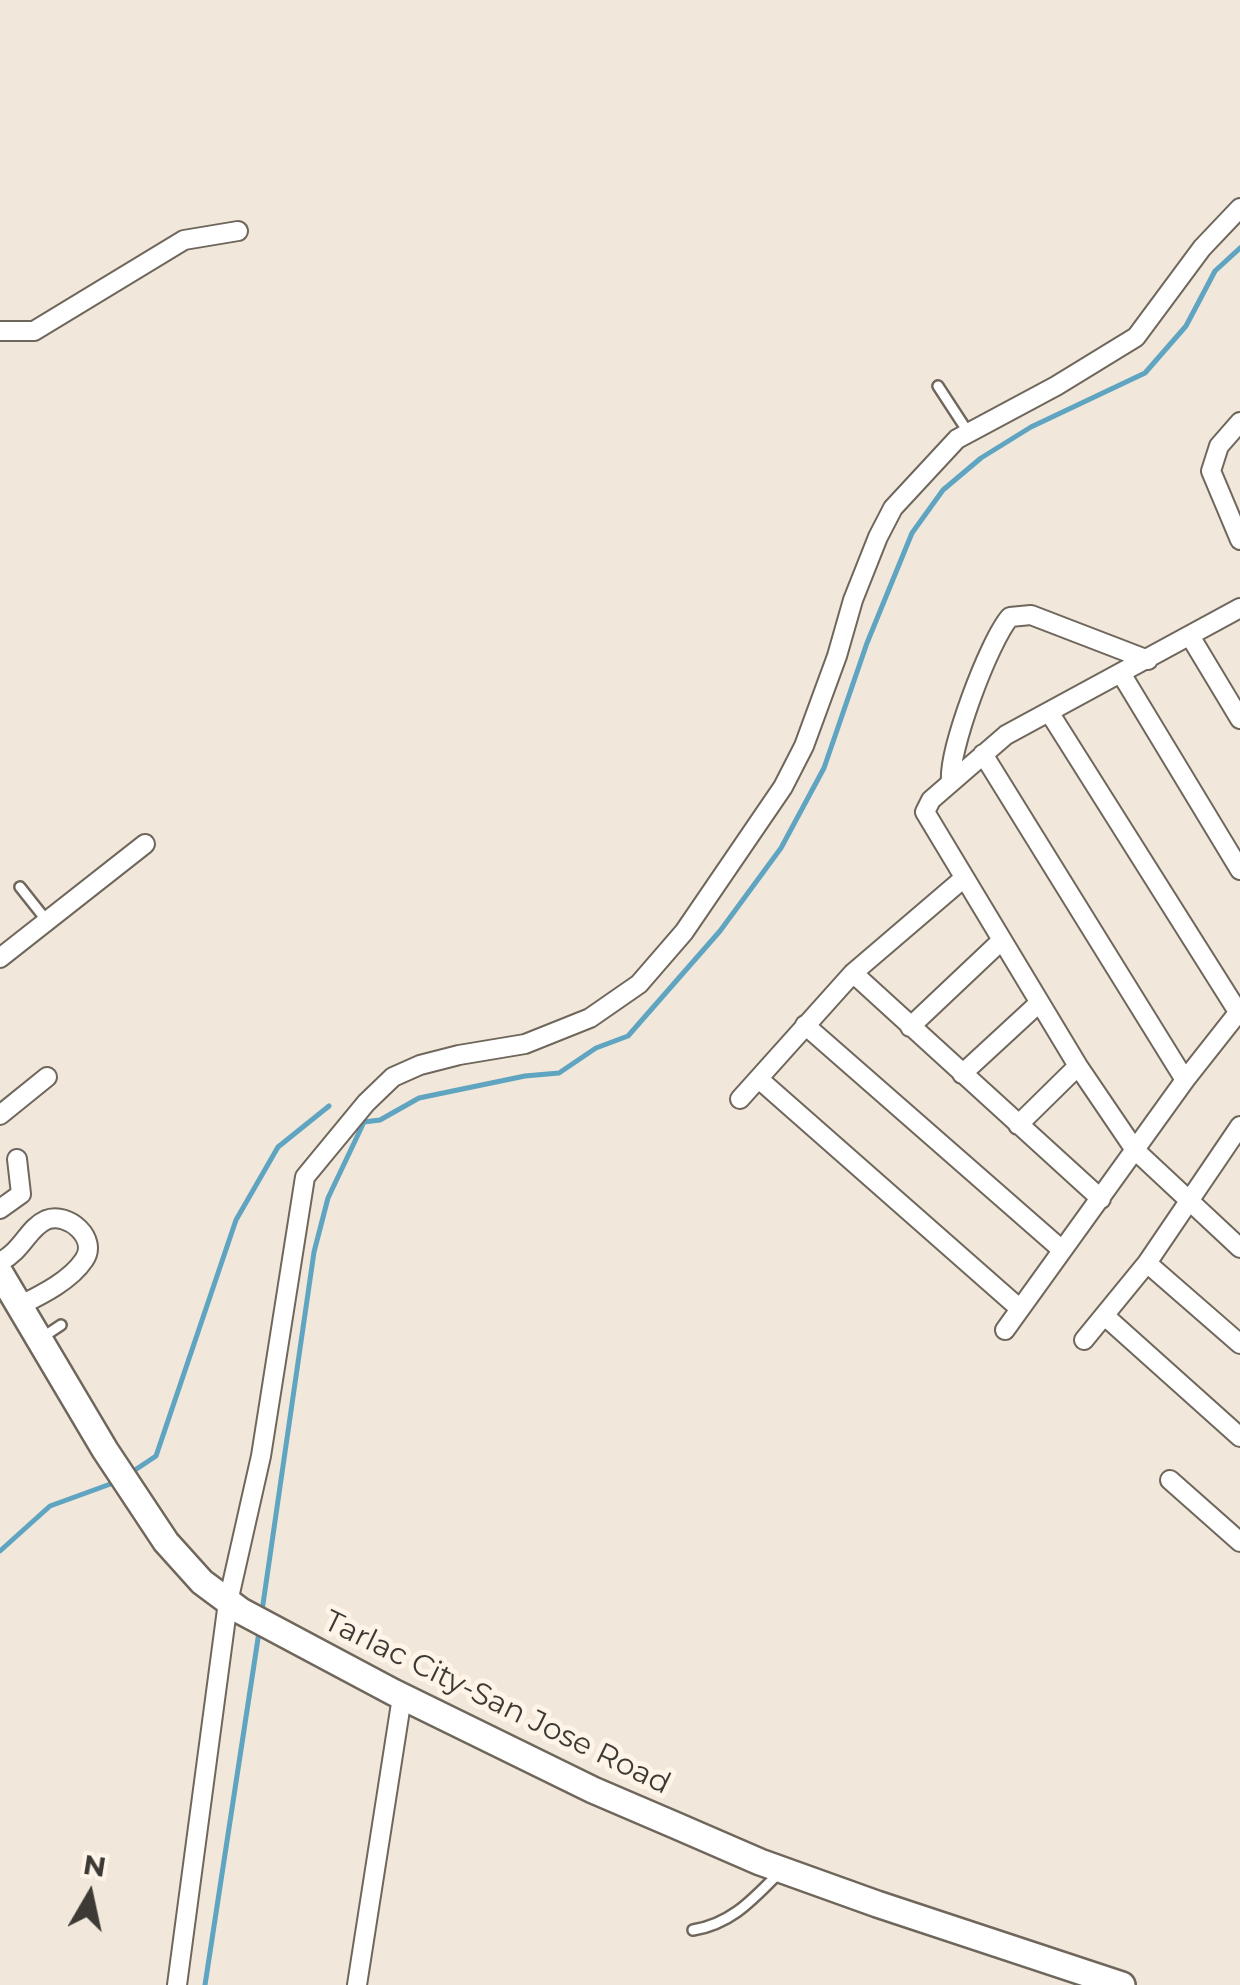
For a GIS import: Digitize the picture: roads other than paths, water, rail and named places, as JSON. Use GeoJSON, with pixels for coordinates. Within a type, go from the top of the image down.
{"type":"FeatureCollection","features":[{"type":"Feature","properties":{"kind":"main road","name":"Tarlac City-San Jose Road"},"geometry":{"type":"LineString","coordinates":[[0,1273],[105,1450],[166,1542],[202,1582],[235,1607],[402,1697],[593,1790],[782,1870],[1122,1985]]}},
{"type":"Feature","properties":{"kind":"street"},"geometry":{"type":"LineString","coordinates":[[177,1985],[305,1177],[366,1102],[393,1077],[420,1064],[459,1054],[525,1044],[590,1018],[639,984],[684,932],[783,787],[804,746],[853,600],[893,508],[945,450],[968,432],[1056,386],[1136,337],[1202,248],[1240,208]]}},
{"type":"Feature","properties":{"kind":"street"},"geometry":{"type":"LineString","coordinates":[[0,331],[34,331],[184,240],[238,231]]}},
{"type":"Feature","properties":{"kind":"street"},"geometry":{"type":"LineString","coordinates":[[1240,422],[1218,446],[1211,471],[1240,540]]}},
{"type":"Feature","properties":{"kind":"street"},"geometry":{"type":"LineString","coordinates":[[1240,608],[1006,735],[927,804],[924,812],[1078,1066],[1136,1150],[1240,1248]]}},
{"type":"Feature","properties":{"kind":"street"},"geometry":{"type":"LineString","coordinates":[[951,782],[953,758],[973,698],[994,640],[1010,618],[1032,615],[1148,660]]}},
{"type":"Feature","properties":{"kind":"street"},"geometry":{"type":"LineString","coordinates":[[1190,636],[1240,719]]}},
{"type":"Feature","properties":{"kind":"street"},"geometry":{"type":"LineString","coordinates":[[1122,674],[1240,870]]}},
{"type":"Feature","properties":{"kind":"street"},"geometry":{"type":"LineString","coordinates":[[1005,1330],[1185,1080],[1238,1014],[1049,712]]}},
{"type":"Feature","properties":{"kind":"street"},"geometry":{"type":"LineString","coordinates":[[984,754],[1185,1080]]}},
{"type":"Feature","properties":{"kind":"street"},"geometry":{"type":"LineString","coordinates":[[0,958],[145,844]]}},
{"type":"Feature","properties":{"kind":"street"},"geometry":{"type":"LineString","coordinates":[[740,1099],[853,974],[964,878]]}},
{"type":"Feature","properties":{"kind":"street"},"geometry":{"type":"LineString","coordinates":[[910,1027],[1002,940]]}},
{"type":"Feature","properties":{"kind":"street"},"geometry":{"type":"LineString","coordinates":[[853,974],[1101,1199]]}},
{"type":"Feature","properties":{"kind":"street"},"geometry":{"type":"LineString","coordinates":[[962,1074],[1039,1003]]}},
{"type":"Feature","properties":{"kind":"street"},"geometry":{"type":"LineString","coordinates":[[805,1025],[1062,1250]]}},
{"type":"Feature","properties":{"kind":"street"},"geometry":{"type":"LineString","coordinates":[[1018,1124],[1078,1066]]}},
{"type":"Feature","properties":{"kind":"street"},"geometry":{"type":"LineString","coordinates":[[0,1116],[47,1077]]}},
{"type":"Feature","properties":{"kind":"street"},"geometry":{"type":"LineString","coordinates":[[760,1080],[1019,1308]]}},
{"type":"Feature","properties":{"kind":"street"},"geometry":{"type":"LineString","coordinates":[[1084,1340],[1106,1317],[1236,1140]]}},
{"type":"Feature","properties":{"kind":"street"},"geometry":{"type":"LineString","coordinates":[[0,1210],[20,1194],[17,1159]]}},
{"type":"Feature","properties":{"kind":"street"},"geometry":{"type":"LineString","coordinates":[[0,1262],[20,1250],[33,1230],[50,1218],[70,1221],[86,1238],[89,1248],[85,1259],[66,1278],[19,1306]]}},
{"type":"Feature","properties":{"kind":"street"},"geometry":{"type":"LineString","coordinates":[[1147,1263],[1240,1344]]}},
{"type":"Feature","properties":{"kind":"street"},"geometry":{"type":"LineString","coordinates":[[1106,1317],[1240,1436]]}},
{"type":"Feature","properties":{"kind":"street"},"geometry":{"type":"LineString","coordinates":[[1170,1480],[1240,1542]]}},
{"type":"Feature","properties":{"kind":"street"},"geometry":{"type":"LineString","coordinates":[[357,1985],[402,1697]]}},
{"type":"Feature","properties":{"kind":"lane"},"geometry":{"type":"LineString","coordinates":[[938,386],[968,432]]}},
{"type":"Feature","properties":{"kind":"lane"},"geometry":{"type":"LineString","coordinates":[[20,886],[47,921]]}},
{"type":"Feature","properties":{"kind":"lane"},"geometry":{"type":"LineString","coordinates":[[38,1340],[62,1325]]}},
{"type":"Feature","properties":{"kind":"lane"},"geometry":{"type":"LineString","coordinates":[[694,1930],[713,1927],[734,1916],[782,1870]]}},
{"type":"Feature","properties":{"kind":"waterway"},"geometry":{"type":"LineString","coordinates":[[262,1611],[314,1252],[328,1198],[364,1122],[380,1120],[419,1098],[525,1076],[559,1073],[596,1048],[628,1036],[720,931],[781,848],[824,768],[867,643],[912,533],[943,490],[981,458],[1031,427],[1145,373],[1186,326],[1215,271],[1240,248]]}},
{"type":"Feature","properties":{"kind":"waterway"},"geometry":{"type":"LineString","coordinates":[[129,1474],[156,1456],[236,1220],[278,1147],[329,1106]]}},
{"type":"Feature","properties":{"kind":"waterway"},"geometry":{"type":"LineString","coordinates":[[0,1551],[50,1506],[116,1482]]}},
{"type":"Feature","properties":{"kind":"waterway"},"geometry":{"type":"LineString","coordinates":[[205,1985],[259,1632]]}}]}
